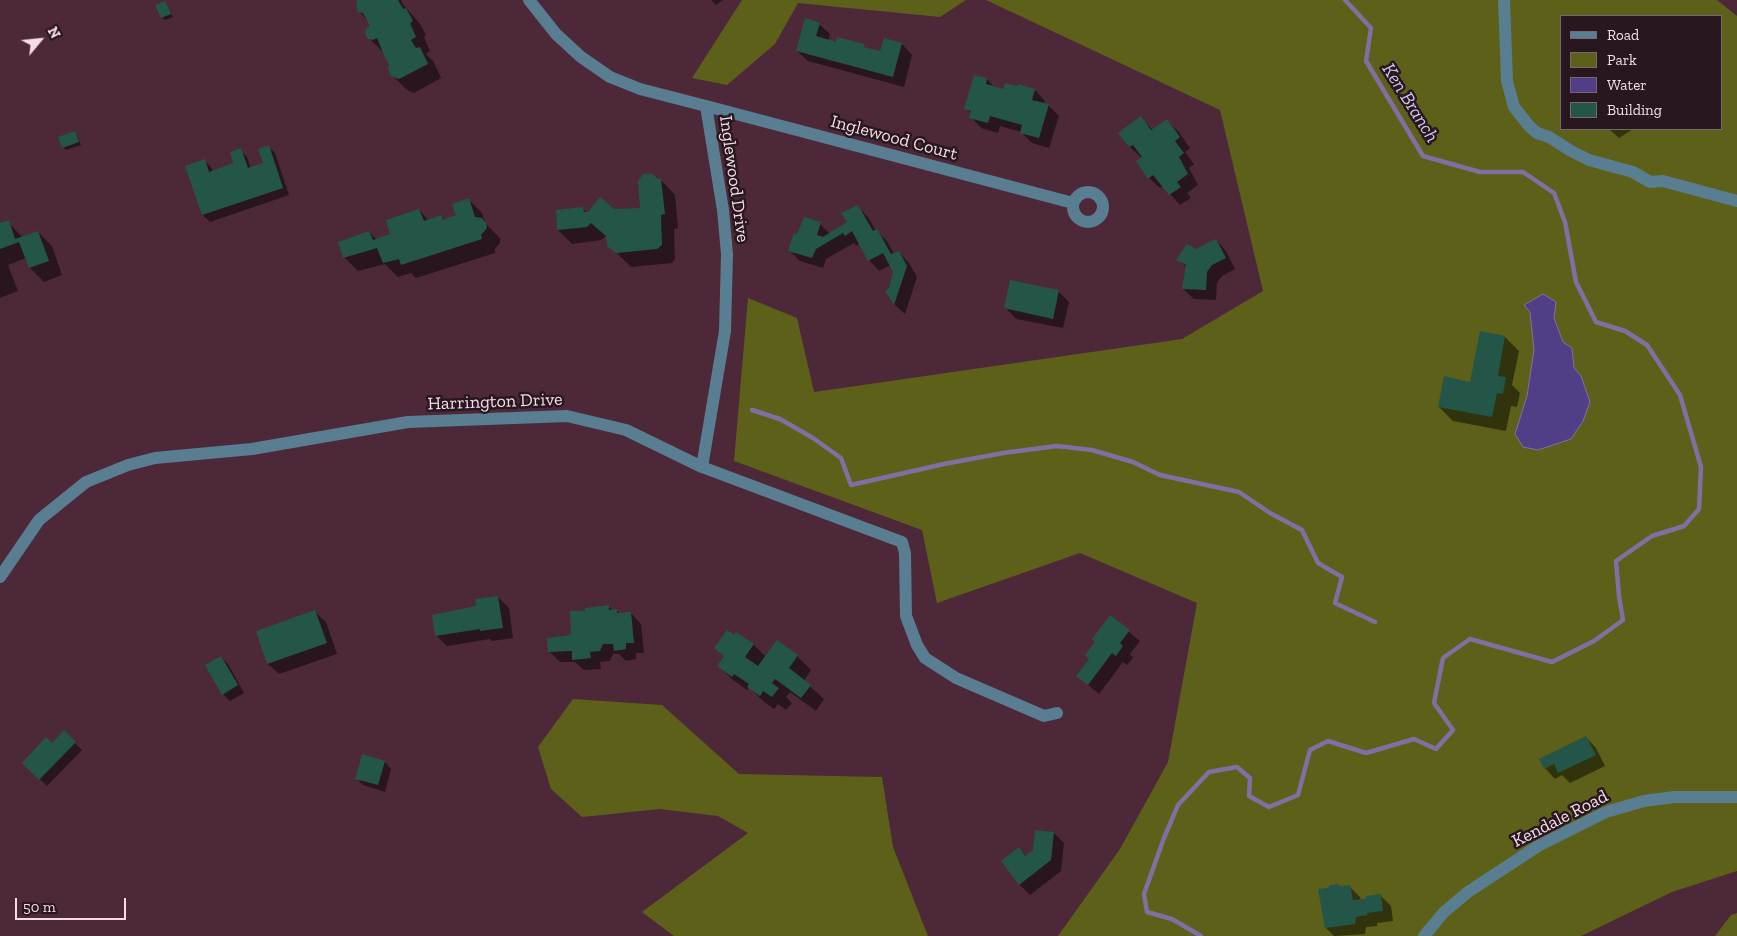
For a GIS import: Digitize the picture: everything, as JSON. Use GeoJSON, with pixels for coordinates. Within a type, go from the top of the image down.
{"type":"FeatureCollection","features":[{"type":"Feature","properties":{"kind":"street","name":"Inglewood Drive"},"geometry":{"type":"LineString","coordinates":[[529,0],[556,34],[581,57],[610,77],[640,89],[706,106],[723,210],[727,254],[725,331],[702,468]]}},
{"type":"Feature","properties":{"kind":"street"},"geometry":{"type":"LineString","coordinates":[[1504,0],[1506,81],[1514,107],[1537,133],[1549,137],[1589,160],[1633,172],[1650,182],[1663,180],[1737,201]]}},
{"type":"Feature","properties":{"kind":"street","name":"Inglewood Court"},"geometry":{"type":"LineString","coordinates":[[706,106],[1073,203]]}},
{"type":"Feature","properties":{"kind":"street","name":"Harrington Drive"},"geometry":{"type":"LineString","coordinates":[[0,577],[39,520],[86,482],[128,464],[155,458],[252,449],[408,422],[567,416],[626,430],[702,468],[902,542],[905,553],[906,616],[917,646],[925,658],[956,678],[1044,716],[1057,713]]}},
{"type":"Feature","properties":{"kind":"street","name":"Kendale Road"},"geometry":{"type":"LineString","coordinates":[[1424,936],[1444,912],[1468,892],[1538,846],[1606,812],[1644,801],[1674,797],[1737,797]]}},
{"type":"Feature","properties":{"kind":"green space"},"geometry":{"type":"Polygon","coordinates":[[[742,0],[966,0],[940,17],[798,3],[775,44],[727,85],[692,78],[742,0]]]}},
{"type":"Feature","properties":{"kind":"green space"},"geometry":{"type":"Polygon","coordinates":[[[986,0],[1717,0],[1737,16],[1737,871],[1672,892],[1581,936],[1058,936],[1120,849],[1168,762],[1197,603],[1080,553],[937,603],[922,530],[734,461],[748,298],[797,318],[814,392],[1182,339],[1263,291],[1220,110],[986,0]]]}},
{"type":"Feature","properties":{"kind":"green space"},"geometry":{"type":"Polygon","coordinates":[[[573,699],[662,705],[739,774],[882,777],[893,847],[928,936],[674,936],[642,912],[748,833],[718,816],[660,809],[582,817],[551,789],[538,747],[573,699]]]}},
{"type":"Feature","properties":{"kind":"green space"},"geometry":{"type":"Polygon","coordinates":[[[1737,913],[1737,936],[1715,936],[1731,915],[1737,913]]]}},
{"type":"Feature","properties":{"kind":"water"},"geometry":{"type":"Polygon","coordinates":[[[1543,294],[1556,302],[1554,318],[1563,342],[1572,348],[1574,368],[1581,376],[1590,402],[1583,421],[1571,439],[1538,450],[1523,447],[1515,434],[1527,396],[1534,350],[1530,312],[1524,305],[1543,294]]]}},
{"type":"Feature","properties":{"kind":"building"},"geometry":{"type":"Polygon","coordinates":[[[356,0],[398,0],[403,9],[406,8],[413,21],[410,23],[416,37],[411,40],[416,48],[420,47],[428,64],[399,79],[391,76],[388,69],[389,63],[377,38],[373,40],[368,39],[365,34],[366,29],[370,26],[363,13],[358,12],[356,0]]]}},
{"type":"Feature","properties":{"kind":"building"},"geometry":{"type":"Polygon","coordinates":[[[165,1],[171,14],[161,18],[155,5],[165,1]]]}},
{"type":"Feature","properties":{"kind":"building"},"geometry":{"type":"Polygon","coordinates":[[[805,18],[820,23],[816,36],[836,42],[837,37],[864,44],[864,47],[880,51],[884,38],[902,43],[893,77],[796,51],[805,18]]]}},
{"type":"Feature","properties":{"kind":"building"},"geometry":{"type":"Polygon","coordinates":[[[974,75],[987,78],[986,84],[1004,89],[1005,83],[1017,86],[1018,84],[1035,89],[1032,100],[1049,104],[1039,138],[1020,133],[1022,125],[990,116],[988,123],[969,118],[971,111],[964,109],[974,75]]]}},
{"type":"Feature","properties":{"kind":"building"},"geometry":{"type":"Polygon","coordinates":[[[1141,116],[1151,130],[1167,119],[1180,137],[1175,141],[1184,153],[1179,157],[1188,174],[1177,182],[1181,187],[1169,195],[1153,175],[1148,179],[1136,161],[1142,157],[1133,145],[1129,147],[1118,133],[1141,116]]]}},
{"type":"Feature","properties":{"kind":"building"},"geometry":{"type":"Polygon","coordinates":[[[75,131],[79,142],[62,148],[58,137],[75,131]]]}},
{"type":"Feature","properties":{"kind":"building"},"geometry":{"type":"Polygon","coordinates":[[[269,145],[283,188],[202,215],[185,166],[205,159],[209,172],[233,163],[230,152],[241,148],[248,168],[263,163],[258,149],[269,145]]]}},
{"type":"Feature","properties":{"kind":"building"},"geometry":{"type":"Polygon","coordinates":[[[643,174],[652,174],[661,179],[665,214],[661,215],[662,245],[657,249],[616,253],[607,246],[606,236],[591,223],[587,227],[557,230],[556,210],[583,207],[584,212],[588,212],[600,197],[614,209],[640,208],[638,181],[643,174]]]}},
{"type":"Feature","properties":{"kind":"building"},"geometry":{"type":"Polygon","coordinates":[[[469,198],[475,217],[482,218],[486,223],[487,228],[481,235],[482,239],[401,265],[399,259],[383,263],[377,248],[343,258],[338,242],[369,231],[373,240],[390,234],[386,220],[419,209],[424,221],[441,215],[443,220],[456,215],[452,204],[469,198]]]}},
{"type":"Feature","properties":{"kind":"building"},"geometry":{"type":"Polygon","coordinates":[[[858,205],[873,231],[877,229],[891,254],[899,251],[907,266],[894,305],[885,291],[889,288],[893,272],[883,253],[868,261],[852,231],[845,236],[843,233],[816,249],[812,258],[788,251],[794,233],[797,234],[804,217],[821,222],[817,235],[823,237],[847,222],[841,213],[858,205]]]}},
{"type":"Feature","properties":{"kind":"building"},"geometry":{"type":"Polygon","coordinates":[[[9,220],[15,239],[38,231],[49,261],[29,268],[19,242],[0,249],[0,223],[9,220]]]}},
{"type":"Feature","properties":{"kind":"building"},"geometry":{"type":"Polygon","coordinates":[[[1216,239],[1226,258],[1212,265],[1207,272],[1206,290],[1182,289],[1186,265],[1176,260],[1187,244],[1196,249],[1216,239]]]}},
{"type":"Feature","properties":{"kind":"building"},"geometry":{"type":"Polygon","coordinates":[[[1010,280],[1059,290],[1053,319],[1004,308],[1010,280]]]}},
{"type":"Feature","properties":{"kind":"building"},"geometry":{"type":"Polygon","coordinates":[[[1480,331],[1505,336],[1498,376],[1506,377],[1503,394],[1497,393],[1492,417],[1438,407],[1444,376],[1470,382],[1480,331]]]}},
{"type":"Feature","properties":{"kind":"building"},"geometry":{"type":"Polygon","coordinates":[[[498,596],[503,628],[480,631],[480,629],[435,636],[432,615],[476,606],[475,599],[498,596]]]}},
{"type":"Feature","properties":{"kind":"building"},"geometry":{"type":"Polygon","coordinates":[[[609,605],[609,610],[617,609],[617,613],[631,612],[634,643],[626,643],[626,649],[614,651],[613,644],[603,644],[600,651],[590,652],[591,658],[572,660],[572,651],[548,652],[547,638],[571,635],[570,611],[585,611],[585,608],[609,605]]]}},
{"type":"Feature","properties":{"kind":"building"},"geometry":{"type":"Polygon","coordinates":[[[315,610],[327,643],[267,664],[256,631],[315,610]]]}},
{"type":"Feature","properties":{"kind":"building"},"geometry":{"type":"Polygon","coordinates":[[[1110,615],[1130,630],[1120,643],[1123,646],[1116,656],[1112,653],[1088,685],[1076,676],[1089,659],[1085,655],[1095,642],[1092,639],[1110,615]]]}},
{"type":"Feature","properties":{"kind":"building"},"geometry":{"type":"Polygon","coordinates":[[[727,630],[734,635],[736,632],[754,644],[745,657],[758,666],[777,640],[798,655],[789,668],[811,685],[801,698],[775,679],[772,683],[779,688],[772,697],[763,691],[760,696],[747,687],[749,684],[734,674],[732,677],[717,666],[724,656],[714,648],[727,630]]]}},
{"type":"Feature","properties":{"kind":"building"},"geometry":{"type":"Polygon","coordinates":[[[221,656],[238,685],[222,695],[205,665],[221,656]]]}},
{"type":"Feature","properties":{"kind":"building"},"geometry":{"type":"Polygon","coordinates":[[[64,730],[76,742],[39,780],[22,763],[46,737],[52,743],[64,730]]]}},
{"type":"Feature","properties":{"kind":"building"},"geometry":{"type":"Polygon","coordinates":[[[1586,736],[1596,755],[1558,773],[1554,764],[1544,769],[1539,759],[1586,736]]]}},
{"type":"Feature","properties":{"kind":"building"},"geometry":{"type":"Polygon","coordinates":[[[362,754],[385,761],[378,785],[355,779],[362,754]]]}},
{"type":"Feature","properties":{"kind":"building"},"geometry":{"type":"Polygon","coordinates":[[[1035,830],[1054,832],[1051,860],[1019,885],[1001,861],[1019,847],[1025,856],[1033,850],[1035,830]]]}},
{"type":"Feature","properties":{"kind":"building"},"geometry":{"type":"Polygon","coordinates":[[[1338,884],[1340,886],[1350,885],[1353,900],[1365,899],[1366,896],[1381,894],[1383,911],[1367,913],[1367,915],[1356,917],[1355,924],[1325,928],[1318,889],[1338,884]]]}},
{"type":"Feature","properties":{"kind":"waterway","name":"Ken Branch"},"geometry":{"type":"LineString","coordinates":[[1201,936],[1172,919],[1147,912],[1144,894],[1178,805],[1209,772],[1237,767],[1250,778],[1249,796],[1269,807],[1298,795],[1310,750],[1328,741],[1366,753],[1414,739],[1436,749],[1453,730],[1434,703],[1443,658],[1470,639],[1552,662],[1594,641],[1623,620],[1616,561],[1652,536],[1684,526],[1699,509],[1701,467],[1680,395],[1647,345],[1625,331],[1596,322],[1576,282],[1565,222],[1554,193],[1523,172],[1480,172],[1423,156],[1366,61],[1371,28],[1345,0]]}},
{"type":"Feature","properties":{"kind":"waterway"},"geometry":{"type":"LineString","coordinates":[[752,410],[780,419],[813,438],[841,458],[851,485],[944,464],[1003,453],[1057,446],[1092,450],[1133,462],[1160,475],[1239,492],[1270,513],[1302,530],[1318,563],[1342,577],[1335,603],[1375,622]]}}]}
